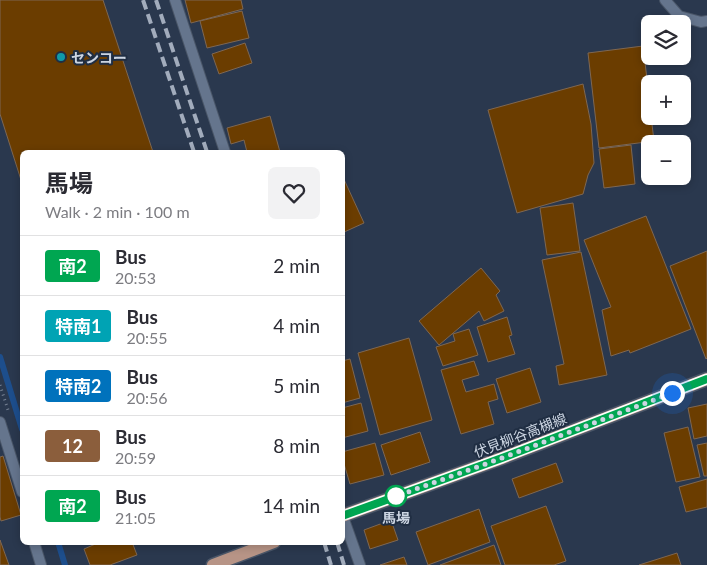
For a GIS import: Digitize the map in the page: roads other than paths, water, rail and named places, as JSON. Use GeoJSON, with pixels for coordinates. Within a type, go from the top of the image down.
{"type":"FeatureCollection","features":[{"type":"Feature","properties":{"kind":"main road","name":"伏見柳谷高槻線"},"geometry":{"type":"LineString","coordinates":[[345,514],[502,458],[707,380]]}},
{"type":"Feature","properties":{"kind":"main road"},"geometry":{"type":"LineString","coordinates":[[213,565],[266,545]]}},
{"type":"Feature","properties":{"kind":"street"},"geometry":{"type":"LineString","coordinates":[[175,0],[224,150]]}},
{"type":"Feature","properties":{"kind":"street"},"geometry":{"type":"LineString","coordinates":[[665,0],[679,16],[701,22],[707,21]]}},
{"type":"Feature","properties":{"kind":"street"},"geometry":{"type":"LineString","coordinates":[[0,422],[20,486]]}},
{"type":"Feature","properties":{"kind":"street"},"geometry":{"type":"LineString","coordinates":[[345,521],[360,565]]}},
{"type":"Feature","properties":{"kind":"street"},"geometry":{"type":"LineString","coordinates":[[35,545],[41,565]]}},
{"type":"Feature","properties":{"kind":"waterway"},"geometry":{"type":"LineString","coordinates":[[0,357],[20,422]]}},
{"type":"Feature","properties":{"kind":"waterway"},"geometry":{"type":"LineString","coordinates":[[59,545],[65,565]]}},
{"type":"Feature","properties":{"kind":"railway"},"geometry":{"type":"LineString","coordinates":[[143,0],[193,150]]}},
{"type":"Feature","properties":{"kind":"railway"},"geometry":{"type":"LineString","coordinates":[[156,0],[206,150]]}},
{"type":"Feature","properties":{"kind":"railway"},"geometry":{"type":"LineString","coordinates":[[325,545],[331,565]]}},
{"type":"Feature","properties":{"kind":"railway"},"geometry":{"type":"LineString","coordinates":[[338,545],[344,565]]}},
{"type":"Feature","properties":{"kind":"place","name":"センコー"},"geometry":{"type":"Point","coordinates":[61,57]}},
{"type":"Feature","properties":{"kind":"place","name":"馬場"},"geometry":{"type":"Point","coordinates":[396,496]}}]}
